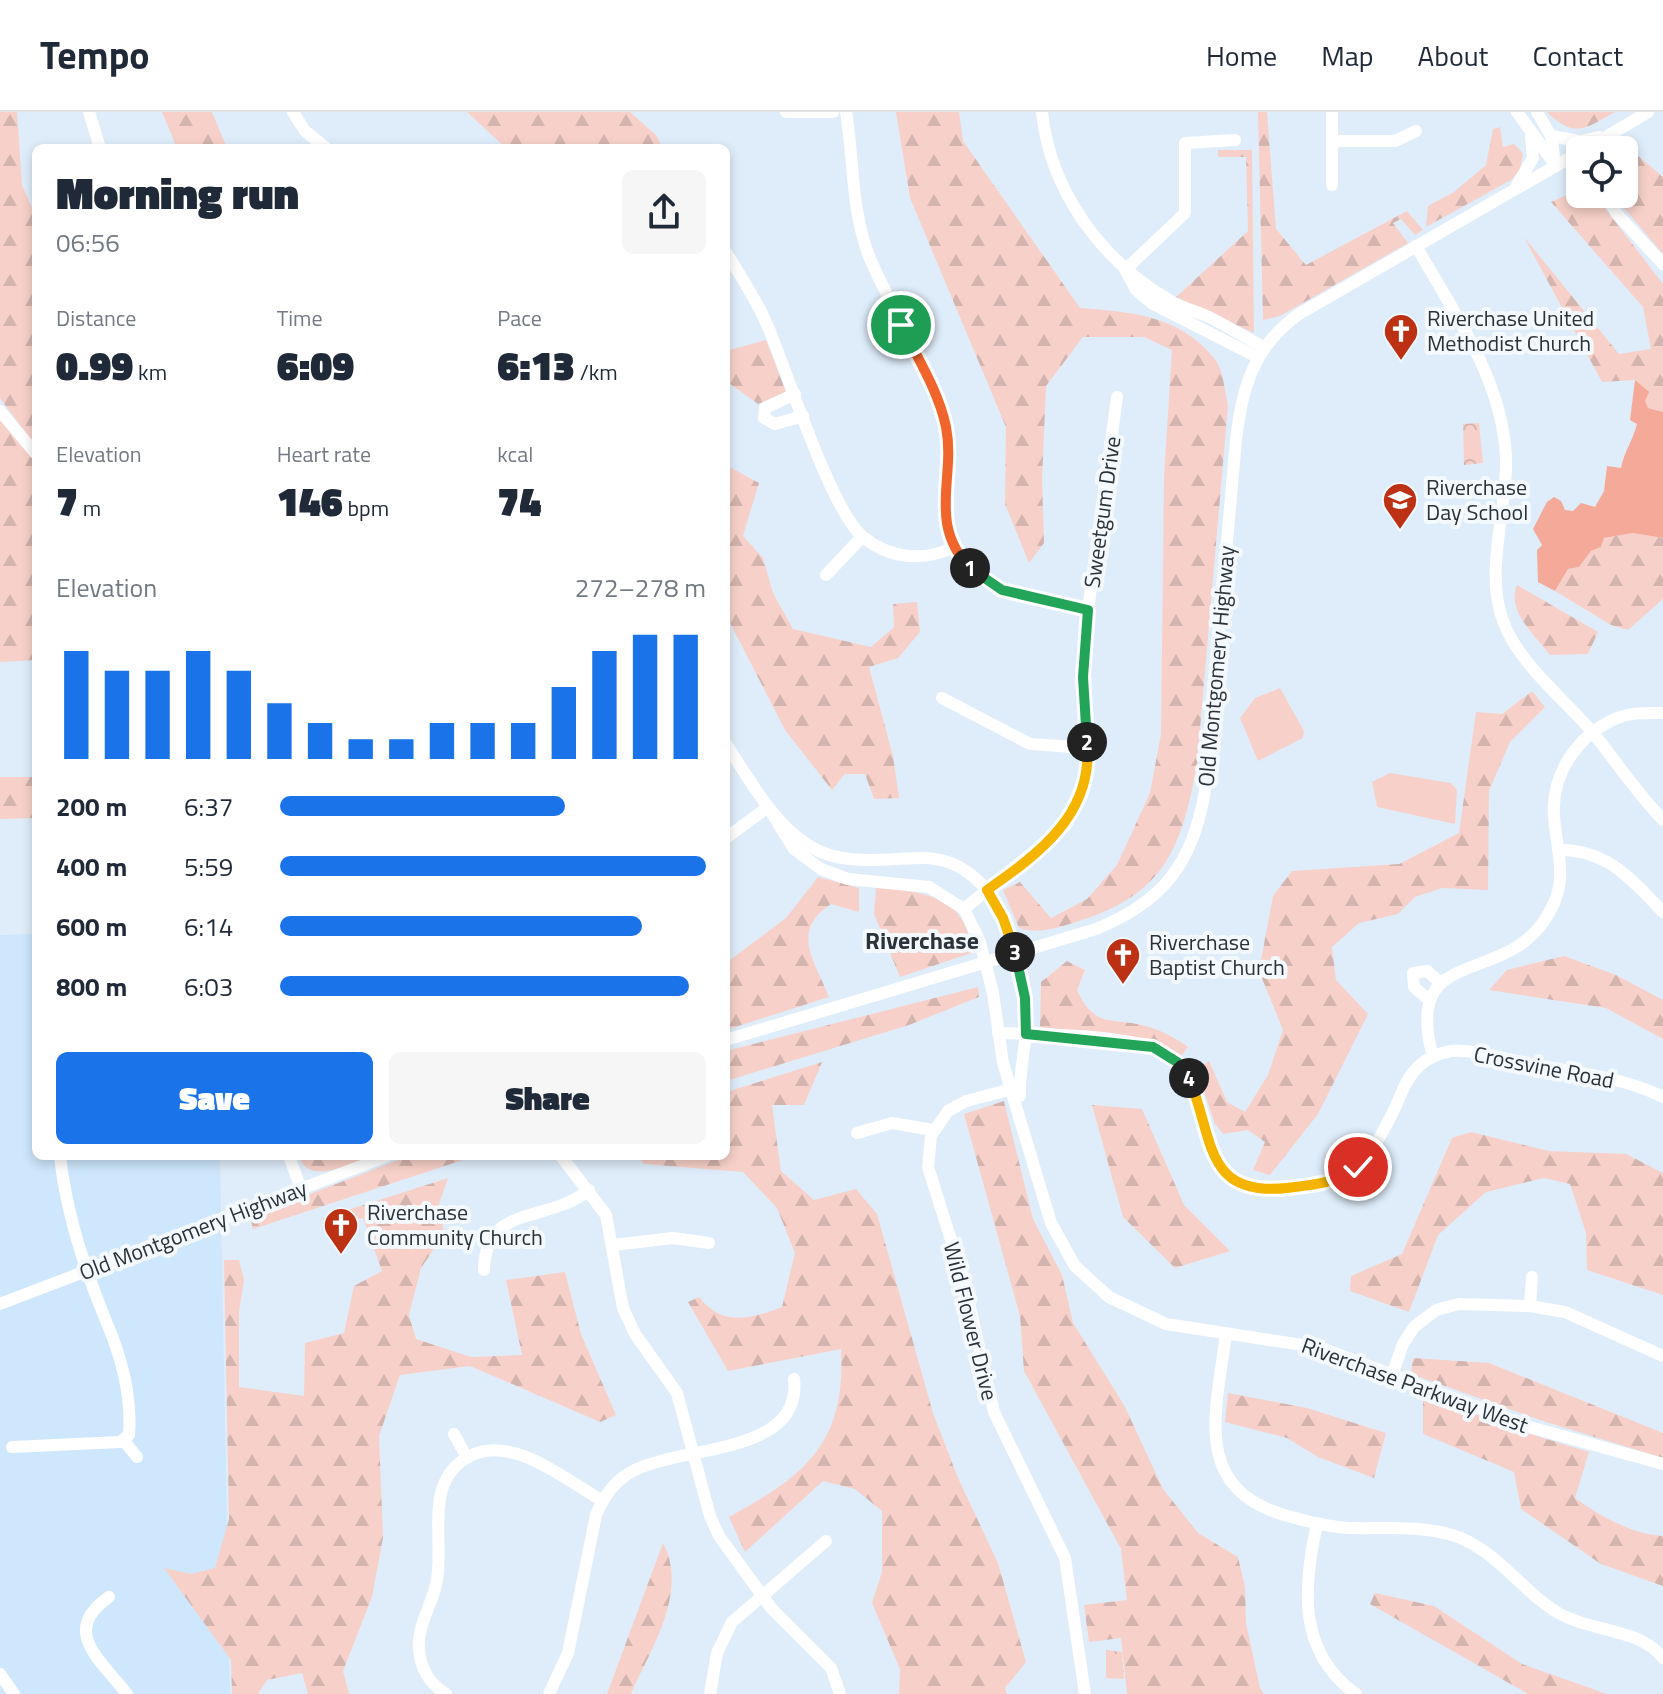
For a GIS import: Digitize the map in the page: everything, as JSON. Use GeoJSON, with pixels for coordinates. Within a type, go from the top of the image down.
{"type":"FeatureCollection","features":[{"type":"Feature","properties":{"kind":"street"},"geometry":{"type":"LineString","coordinates":[[89,112],[99,144]]}},
{"type":"Feature","properties":{"kind":"street"},"geometry":{"type":"LineString","coordinates":[[293,112],[305,131],[321,144]]}},
{"type":"Feature","properties":{"kind":"street"},"geometry":{"type":"LineString","coordinates":[[786,112],[833,112]]}},
{"type":"Feature","properties":{"kind":"street"},"geometry":{"type":"LineString","coordinates":[[846,112],[855,199],[865,244],[945,423],[949,461],[943,506],[954,547],[971,569],[994,586],[1088,610]]}},
{"type":"Feature","properties":{"kind":"street"},"geometry":{"type":"LineString","coordinates":[[1042,112],[1044,133],[1066,195],[1086,226],[1125,270],[1173,303],[1260,352]]}},
{"type":"Feature","properties":{"kind":"street"},"geometry":{"type":"LineString","coordinates":[[1332,112],[1332,185]]}},
{"type":"Feature","properties":{"kind":"street"},"geometry":{"type":"LineString","coordinates":[[1517,112],[1556,166]]}},
{"type":"Feature","properties":{"kind":"street"},"geometry":{"type":"LineString","coordinates":[[1537,112],[1551,136],[1556,166]]}},
{"type":"Feature","properties":{"kind":"street","name":"Old Montgomery Highway"},"geometry":{"type":"LineString","coordinates":[[1610,135],[1648,112]]}},
{"type":"Feature","properties":{"kind":"street"},"geometry":{"type":"LineString","coordinates":[[1333,141],[1395,141],[1416,131]]}},
{"type":"Feature","properties":{"kind":"street"},"geometry":{"type":"LineString","coordinates":[[1513,190],[1533,158],[1530,134]]}},
{"type":"Feature","properties":{"kind":"street"},"geometry":{"type":"LineString","coordinates":[[1551,136],[1580,141],[1610,135]]}},
{"type":"Feature","properties":{"kind":"street"},"geometry":{"type":"LineString","coordinates":[[1125,270],[1185,213],[1185,143],[1235,140]]}},
{"type":"Feature","properties":{"kind":"street","name":"Old Montgomery Highway"},"geometry":{"type":"LineString","coordinates":[[730,1039],[1096,929],[1140,908],[1176,873],[1192,844],[1205,791],[1238,421],[1249,374],[1260,352],[1299,314],[1566,160]]}},
{"type":"Feature","properties":{"kind":"street"},"geometry":{"type":"LineString","coordinates":[[1613,208],[1663,264]]}},
{"type":"Feature","properties":{"kind":"street"},"geometry":{"type":"LineString","coordinates":[[1416,246],[1482,361],[1498,408],[1506,472],[1496,577],[1504,623],[1523,656],[1592,733],[1663,820]]}},
{"type":"Feature","properties":{"kind":"street"},"geometry":{"type":"LineString","coordinates":[[730,259],[760,309],[846,513],[862,537],[887,552],[904,556],[933,555],[954,547]]}},
{"type":"Feature","properties":{"kind":"street"},"geometry":{"type":"LineString","coordinates":[[795,394],[765,408],[764,418],[775,424],[803,416]]}},
{"type":"Feature","properties":{"kind":"street","name":"Sweetgum Drive"},"geometry":{"type":"LineString","coordinates":[[964,909],[1066,825],[1083,791],[1088,748],[1083,677],[1088,610],[1117,397]]}},
{"type":"Feature","properties":{"kind":"street"},"geometry":{"type":"LineString","coordinates":[[0,411],[32,449]]}},
{"type":"Feature","properties":{"kind":"street"},"geometry":{"type":"LineString","coordinates":[[826,575],[862,537]]}},
{"type":"Feature","properties":{"kind":"street"},"geometry":{"type":"LineString","coordinates":[[942,698],[1030,744],[1088,748]]}},
{"type":"Feature","properties":{"kind":"street"},"geometry":{"type":"LineString","coordinates":[[998,1033],[1111,1041],[1163,1051],[1189,1077],[1219,1167],[1244,1187],[1267,1190],[1345,1177],[1363,1162],[1375,1146],[1412,1074],[1433,1057],[1424,1023],[1428,999],[1441,983],[1511,950],[1537,930],[1550,910],[1560,884],[1560,850],[1554,815],[1556,788],[1565,763],[1592,733],[1623,716],[1663,713]]}},
{"type":"Feature","properties":{"kind":"street","name":"Riverchase Parkway West"},"geometry":{"type":"LineString","coordinates":[[730,750],[794,849],[821,869],[848,879],[929,887],[964,909],[985,964],[998,1033],[1056,1236],[1075,1266],[1094,1285],[1148,1318],[1309,1344],[1526,1426],[1663,1464]]}},
{"type":"Feature","properties":{"kind":"street"},"geometry":{"type":"LineString","coordinates":[[730,835],[768,807]]}},
{"type":"Feature","properties":{"kind":"street","name":"Riverchase Parkway West"},"geometry":{"type":"LineString","coordinates":[[768,807],[795,834],[824,853],[863,860],[938,860],[970,873],[987,890],[1003,918],[1016,954],[1025,998],[1026,1034],[1014,1088]]}},
{"type":"Feature","properties":{"kind":"street"},"geometry":{"type":"LineString","coordinates":[[1560,850],[1581,850],[1603,857],[1627,874],[1663,912]]}},
{"type":"Feature","properties":{"kind":"street"},"geometry":{"type":"LineString","coordinates":[[1428,999],[1414,987],[1413,973],[1427,971],[1441,983]]}},
{"type":"Feature","properties":{"kind":"street","name":"Crossvine Road"},"geometry":{"type":"LineString","coordinates":[[1433,1057],[1452,1051],[1476,1053],[1630,1083],[1663,1097]]}},
{"type":"Feature","properties":{"kind":"street"},"geometry":{"type":"LineString","coordinates":[[857,1133],[892,1123],[933,1130],[956,1106],[1014,1088]]}},
{"type":"Feature","properties":{"kind":"street","name":"Wild Flower Drive"},"geometry":{"type":"LineString","coordinates":[[933,1130],[928,1142],[928,1167],[964,1281],[990,1401],[1065,1558],[1085,1694]]}},
{"type":"Feature","properties":{"kind":"street"},"geometry":{"type":"LineString","coordinates":[[61,1160],[67,1203],[89,1270],[102,1287],[114,1320],[130,1429],[124,1441]]}},
{"type":"Feature","properties":{"kind":"street"},"geometry":{"type":"LineString","coordinates":[[290,1160],[301,1189]]}},
{"type":"Feature","properties":{"kind":"street","name":"Old Montgomery Highway"},"geometry":{"type":"LineString","coordinates":[[0,1304],[377,1160]]}},
{"type":"Feature","properties":{"kind":"street"},"geometry":{"type":"LineString","coordinates":[[564,1160],[606,1215],[627,1318],[677,1393],[713,1525],[762,1596],[831,1668],[840,1694]]}},
{"type":"Feature","properties":{"kind":"street"},"geometry":{"type":"LineString","coordinates":[[1345,1177],[1354,1193],[1364,1195],[1371,1181],[1363,1162]]}},
{"type":"Feature","properties":{"kind":"street"},"geometry":{"type":"LineString","coordinates":[[484,1270],[487,1244],[498,1230],[525,1216],[568,1206],[589,1190]]}},
{"type":"Feature","properties":{"kind":"street"},"geometry":{"type":"LineString","coordinates":[[613,1245],[673,1238],[709,1243]]}},
{"type":"Feature","properties":{"kind":"street"},"geometry":{"type":"LineString","coordinates":[[1530,1306],[1532,1277]]}},
{"type":"Feature","properties":{"kind":"street"},"geometry":{"type":"LineString","coordinates":[[1392,1375],[1406,1338],[1436,1310],[1459,1304],[1530,1306],[1565,1312],[1663,1356]]}},
{"type":"Feature","properties":{"kind":"street"},"geometry":{"type":"LineString","coordinates":[[1226,1333],[1215,1436],[1224,1474],[1248,1501],[1317,1524],[1433,1530],[1457,1536],[1492,1556],[1551,1609],[1583,1624],[1637,1639],[1663,1658]]}},
{"type":"Feature","properties":{"kind":"street"},"geometry":{"type":"LineString","coordinates":[[549,1694],[568,1653],[596,1515],[603,1501],[631,1472],[758,1436],[776,1426],[794,1403],[794,1379]]}},
{"type":"Feature","properties":{"kind":"street"},"geometry":{"type":"LineString","coordinates":[[454,1434],[467,1458]]}},
{"type":"Feature","properties":{"kind":"street"},"geometry":{"type":"LineString","coordinates":[[12,1447],[124,1441]]}},
{"type":"Feature","properties":{"kind":"street"},"geometry":{"type":"LineString","coordinates":[[124,1441],[137,1457]]}},
{"type":"Feature","properties":{"kind":"street"},"geometry":{"type":"LineString","coordinates":[[442,1693],[425,1673],[419,1641],[438,1572],[440,1495],[451,1471],[467,1458],[495,1450],[516,1453],[603,1501]]}},
{"type":"Feature","properties":{"kind":"street"},"geometry":{"type":"LineString","coordinates":[[1317,1524],[1307,1571],[1307,1615],[1322,1656],[1356,1694]]}},
{"type":"Feature","properties":{"kind":"street"},"geometry":{"type":"LineString","coordinates":[[710,1694],[717,1653],[728,1629],[826,1541]]}},
{"type":"Feature","properties":{"kind":"street"},"geometry":{"type":"LineString","coordinates":[[109,1597],[93,1608],[83,1629],[101,1660],[127,1694]]}},
{"type":"Feature","properties":{"kind":"street"},"geometry":{"type":"LineString","coordinates":[[0,1674],[14,1694]]}},
{"type":"Feature","properties":{"kind":"shaded area"},"geometry":{"type":"Polygon","coordinates":[[[1635,380],[1649,392],[1645,401],[1648,408],[1663,412],[1663,538],[1633,533],[1604,538],[1601,547],[1591,551],[1579,567],[1568,569],[1555,591],[1538,582],[1537,550],[1542,545],[1533,529],[1547,502],[1554,497],[1561,501],[1565,510],[1573,511],[1581,503],[1595,507],[1604,491],[1607,466],[1621,468],[1637,424],[1630,420],[1635,380]]]}},
{"type":"Feature","properties":{"kind":"shaded area"},"geometry":{"type":"Polygon","coordinates":[[[32,934],[32,1160],[220,1160],[230,1694],[0,1694],[0,935],[32,934]]]}},
{"type":"Feature","properties":{"kind":"green space"},"geometry":{"type":"Polygon","coordinates":[[[0,112],[17,112],[22,185],[32,208],[32,442],[0,398],[0,112]]]}},
{"type":"Feature","properties":{"kind":"green space"},"geometry":{"type":"Polygon","coordinates":[[[162,112],[212,112],[225,144],[175,144],[162,112]]]}},
{"type":"Feature","properties":{"kind":"green space"},"geometry":{"type":"Polygon","coordinates":[[[467,112],[630,112],[657,136],[660,144],[502,144],[467,112]]]}},
{"type":"Feature","properties":{"kind":"green space"},"geometry":{"type":"Polygon","coordinates":[[[896,112],[959,112],[963,141],[1080,308],[1153,318],[1185,333],[1217,362],[1228,405],[1197,764],[1176,843],[1151,881],[1132,897],[1108,910],[1049,929],[1034,931],[1019,928],[1003,890],[1020,882],[1051,918],[1087,899],[1117,865],[1150,793],[1161,734],[1164,477],[1172,350],[1144,337],[1083,337],[1046,386],[1042,480],[1044,543],[1029,563],[1005,504],[1006,427],[910,198],[896,112]]]}},
{"type":"Feature","properties":{"kind":"green space"},"geometry":{"type":"Polygon","coordinates":[[[1258,112],[1267,112],[1276,229],[1306,265],[1407,211],[1423,230],[1415,235],[1401,219],[1393,223],[1408,243],[1280,316],[1263,320],[1258,112]]]}},
{"type":"Feature","properties":{"kind":"green space"},"geometry":{"type":"Polygon","coordinates":[[[1547,112],[1615,112],[1587,127],[1573,128],[1565,126],[1547,112]]]}},
{"type":"Feature","properties":{"kind":"green space"},"geometry":{"type":"Polygon","coordinates":[[[1500,127],[1503,147],[1514,144],[1523,153],[1520,170],[1511,180],[1426,227],[1428,206],[1454,192],[1486,165],[1493,129],[1500,127]]]}},
{"type":"Feature","properties":{"kind":"green space"},"geometry":{"type":"Polygon","coordinates":[[[1218,150],[1252,150],[1254,333],[1176,297],[1248,231],[1246,157],[1218,157],[1218,150]]]}},
{"type":"Feature","properties":{"kind":"green space"},"geometry":{"type":"Polygon","coordinates":[[[1638,156],[1663,177],[1663,254],[1624,208],[1638,208],[1638,156]]]}},
{"type":"Feature","properties":{"kind":"green space"},"geometry":{"type":"Polygon","coordinates":[[[1566,195],[1566,208],[1605,208],[1663,284],[1663,412],[1648,408],[1635,380],[1602,382],[1524,237],[1619,354],[1651,349],[1643,307],[1551,202],[1566,195]]]}},
{"type":"Feature","properties":{"kind":"green space"},"geometry":{"type":"Polygon","coordinates":[[[766,340],[786,392],[758,404],[730,384],[730,350],[766,340]]]}},
{"type":"Feature","properties":{"kind":"green space"},"geometry":{"type":"Polygon","coordinates":[[[0,416],[32,457],[32,660],[0,662],[0,416]]]}},
{"type":"Feature","properties":{"kind":"green space"},"geometry":{"type":"Polygon","coordinates":[[[1479,423],[1483,463],[1464,465],[1463,424],[1479,423]]]}},
{"type":"Feature","properties":{"kind":"green space"},"geometry":{"type":"Polygon","coordinates":[[[730,467],[759,483],[743,536],[763,558],[773,593],[793,629],[871,647],[894,627],[893,604],[917,602],[920,632],[898,658],[869,667],[893,756],[899,798],[874,799],[865,774],[845,774],[832,790],[785,730],[730,623],[730,467]]]}},
{"type":"Feature","properties":{"kind":"green space"},"geometry":{"type":"Polygon","coordinates":[[[1633,533],[1663,538],[1663,599],[1628,630],[1611,625],[1555,591],[1568,569],[1579,567],[1591,551],[1601,547],[1604,538],[1633,533]]]}},
{"type":"Feature","properties":{"kind":"green space"},"geometry":{"type":"Polygon","coordinates":[[[1517,585],[1598,632],[1588,654],[1550,655],[1519,613],[1515,604],[1517,585]]]}},
{"type":"Feature","properties":{"kind":"green space"},"geometry":{"type":"Polygon","coordinates":[[[1280,688],[1304,731],[1303,738],[1258,761],[1240,718],[1255,698],[1280,688]]]}},
{"type":"Feature","properties":{"kind":"green space"},"geometry":{"type":"Polygon","coordinates":[[[1532,691],[1545,707],[1510,742],[1489,791],[1488,890],[1442,888],[1415,897],[1398,914],[1359,923],[1332,947],[1336,980],[1368,1014],[1318,1114],[1270,1175],[1253,1170],[1265,1142],[1248,1130],[1223,1134],[1215,1124],[1197,1070],[1209,1061],[1227,1102],[1245,1112],[1268,1075],[1283,1030],[1259,971],[1273,896],[1292,871],[1399,864],[1459,833],[1476,712],[1502,714],[1532,691]]]}},
{"type":"Feature","properties":{"kind":"green space"},"geometry":{"type":"Polygon","coordinates":[[[1390,773],[1451,783],[1457,790],[1455,824],[1377,807],[1372,782],[1390,773]]]}},
{"type":"Feature","properties":{"kind":"green space"},"geometry":{"type":"Polygon","coordinates":[[[0,777],[32,777],[32,818],[0,819],[0,777]]]}},
{"type":"Feature","properties":{"kind":"green space"},"geometry":{"type":"Polygon","coordinates":[[[818,877],[859,888],[859,912],[831,904],[811,925],[809,947],[829,997],[730,1029],[730,960],[786,918],[818,877]]]}},
{"type":"Feature","properties":{"kind":"green space"},"geometry":{"type":"Polygon","coordinates":[[[876,888],[910,891],[940,900],[952,908],[962,919],[971,953],[900,977],[874,914],[876,888]]]}},
{"type":"Feature","properties":{"kind":"green space"},"geometry":{"type":"Polygon","coordinates":[[[1564,956],[1616,975],[1663,1000],[1663,1039],[1606,1008],[1489,990],[1507,970],[1564,956]]]}},
{"type":"Feature","properties":{"kind":"green space"},"geometry":{"type":"Polygon","coordinates":[[[1067,961],[1085,970],[1077,990],[1091,1012],[1107,1020],[1154,1029],[1188,1047],[1181,1056],[1157,1041],[1040,1027],[1041,982],[1067,961]]]}},
{"type":"Feature","properties":{"kind":"green space"},"geometry":{"type":"Polygon","coordinates":[[[978,987],[979,997],[909,1025],[730,1080],[730,1050],[978,987]]]}},
{"type":"Feature","properties":{"kind":"green space"},"geometry":{"type":"Polygon","coordinates":[[[822,1062],[804,1105],[772,1105],[781,1171],[814,1200],[856,1189],[877,1214],[933,1413],[958,1478],[998,1563],[1026,1662],[1005,1688],[1007,1694],[899,1694],[900,1669],[872,1603],[882,1572],[882,1511],[855,1489],[823,1481],[745,1552],[729,1517],[780,1486],[816,1452],[828,1432],[836,1409],[841,1381],[841,1349],[728,1371],[688,1302],[699,1297],[717,1313],[738,1318],[782,1307],[795,1253],[777,1208],[743,1172],[644,1164],[640,1160],[730,1160],[730,1091],[822,1062]]]}},
{"type":"Feature","properties":{"kind":"green space"},"geometry":{"type":"Polygon","coordinates":[[[1004,1101],[1033,1219],[1062,1275],[1073,1323],[1124,1405],[1163,1489],[1198,1533],[1238,1557],[1245,1587],[1246,1623],[1260,1688],[1264,1694],[1127,1694],[1121,1638],[1089,1642],[1084,1605],[1127,1600],[1121,1549],[1024,1371],[1020,1316],[964,1114],[1004,1101]]]}},
{"type":"Feature","properties":{"kind":"green space"},"geometry":{"type":"Polygon","coordinates":[[[1092,1105],[1142,1109],[1184,1205],[1230,1251],[1175,1268],[1123,1217],[1092,1105]]]}},
{"type":"Feature","properties":{"kind":"green space"},"geometry":{"type":"Polygon","coordinates":[[[1471,1132],[1549,1151],[1626,1154],[1663,1173],[1663,1295],[1587,1270],[1586,1233],[1570,1184],[1544,1178],[1486,1192],[1438,1235],[1409,1312],[1350,1291],[1351,1276],[1402,1254],[1452,1138],[1471,1132]]]}},
{"type":"Feature","properties":{"kind":"green space"},"geometry":{"type":"Polygon","coordinates":[[[301,1160],[360,1160],[321,1171],[304,1165],[301,1160]]]}},
{"type":"Feature","properties":{"kind":"green space"},"geometry":{"type":"Polygon","coordinates":[[[399,1160],[463,1160],[253,1229],[250,1217],[399,1160]]]}},
{"type":"Feature","properties":{"kind":"green space"},"geometry":{"type":"Polygon","coordinates":[[[448,1178],[439,1204],[444,1234],[421,1268],[409,1315],[416,1339],[471,1357],[522,1355],[506,1280],[565,1272],[581,1334],[616,1415],[600,1422],[470,1366],[400,1375],[379,1436],[383,1538],[372,1597],[343,1671],[349,1694],[308,1694],[302,1673],[267,1680],[258,1694],[232,1694],[231,1660],[164,1568],[191,1574],[215,1568],[229,1519],[224,1260],[239,1260],[244,1280],[239,1312],[239,1387],[304,1396],[305,1343],[344,1333],[354,1286],[382,1271],[363,1218],[324,1226],[323,1218],[448,1178]]]}},
{"type":"Feature","properties":{"kind":"green space"},"geometry":{"type":"Polygon","coordinates":[[[1413,1358],[1489,1363],[1663,1433],[1663,1458],[1546,1422],[1411,1374],[1413,1358]]]}},
{"type":"Feature","properties":{"kind":"green space"},"geometry":{"type":"Polygon","coordinates":[[[1228,1393],[1307,1408],[1386,1433],[1374,1478],[1318,1457],[1287,1438],[1225,1422],[1228,1393]]]}},
{"type":"Feature","properties":{"kind":"green space"},"geometry":{"type":"Polygon","coordinates":[[[1423,1393],[1513,1429],[1589,1452],[1575,1498],[1616,1523],[1639,1532],[1663,1536],[1663,1586],[1601,1564],[1521,1509],[1514,1472],[1423,1434],[1423,1393]]]}},
{"type":"Feature","properties":{"kind":"green space"},"geometry":{"type":"Polygon","coordinates":[[[663,1543],[670,1562],[672,1581],[670,1600],[657,1639],[631,1694],[607,1694],[663,1543]]]}},
{"type":"Feature","properties":{"kind":"green space"},"geometry":{"type":"Polygon","coordinates":[[[1375,1593],[1434,1606],[1522,1664],[1607,1694],[1528,1694],[1370,1604],[1375,1593]]]}},
{"type":"Feature","properties":{"kind":"green space"},"geometry":{"type":"Polygon","coordinates":[[[1106,1650],[1122,1652],[1124,1679],[1106,1678],[1106,1650]]]}},
{"type":"Feature","properties":{"kind":"place","name":"Riverchase United Methodist Church"},"geometry":{"type":"Point","coordinates":[1401,362]}},
{"type":"Feature","properties":{"kind":"place","name":"Riverchase Day School"},"geometry":{"type":"Point","coordinates":[1400,531]}},
{"type":"Feature","properties":{"kind":"place","name":"Riverchase Baptist Church"},"geometry":{"type":"Point","coordinates":[1123,986]}},
{"type":"Feature","properties":{"kind":"place","name":"Riverchase Community Church"},"geometry":{"type":"Point","coordinates":[341,1256]}},
{"type":"Feature","properties":{"kind":"district","name":"Riverchase"},"geometry":{"type":"Point","coordinates":[922,940]}},
{"type":"Feature","properties":{"kind":"route"},"geometry":{"type":"LineString","coordinates":[[901,325],[945,423],[949,461],[943,506],[947,528],[959,555],[971,569],[1002,590],[1088,610],[1083,677],[1088,765],[1083,791],[1066,825],[987,890],[1003,918],[1016,954],[1025,998],[1026,1034],[1111,1041],[1163,1051],[1189,1077],[1216,1162],[1229,1178],[1244,1187],[1267,1190],[1311,1185],[1345,1177],[1358,1167]]}}]}
